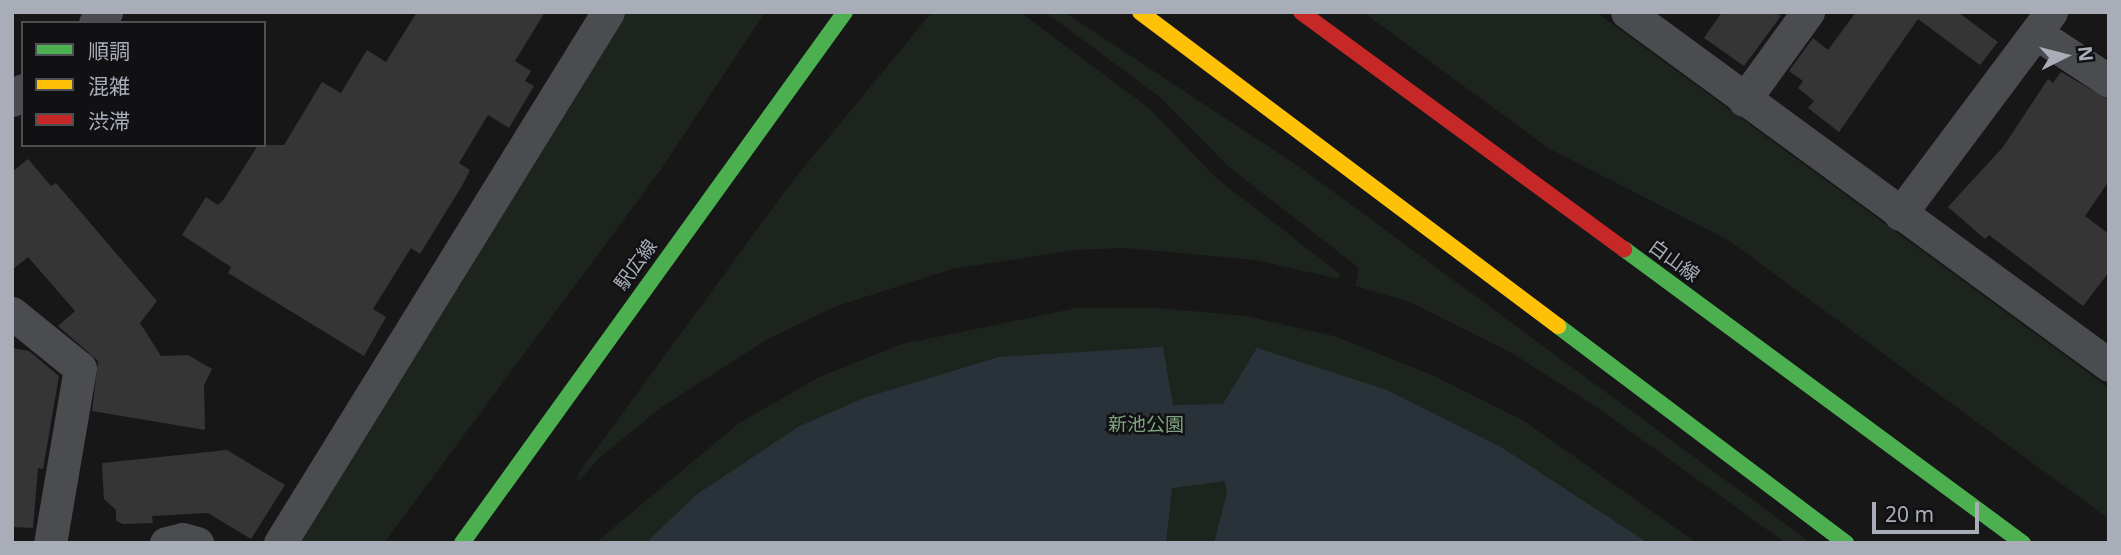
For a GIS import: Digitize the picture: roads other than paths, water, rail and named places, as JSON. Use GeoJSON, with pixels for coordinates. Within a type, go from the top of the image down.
{"type":"FeatureCollection","features":[{"type":"Feature","properties":{"kind":"street"},"geometry":{"type":"LineString","coordinates":[[280,543],[608,12]]}},
{"type":"Feature","properties":{"kind":"street","name":"駅広線"},"geometry":{"type":"LineString","coordinates":[[462,543],[845,12]]}},
{"type":"Feature","properties":{"kind":"street"},"geometry":{"type":"LineString","coordinates":[[1140,12],[1846,543]]}},
{"type":"Feature","properties":{"kind":"street","name":"白山線"},"geometry":{"type":"LineString","coordinates":[[1301,12],[2023,543]]}},
{"type":"Feature","properties":{"kind":"street"},"geometry":{"type":"LineString","coordinates":[[1627,12],[2109,365]]}},
{"type":"Feature","properties":{"kind":"street"},"geometry":{"type":"LineString","coordinates":[[1744,100],[1808,12]]}},
{"type":"Feature","properties":{"kind":"street"},"geometry":{"type":"LineString","coordinates":[[1900,214],[2044,23],[2109,81]]}},
{"type":"Feature","properties":{"kind":"street"},"geometry":{"type":"LineString","coordinates":[[12,313],[80,368],[50,543]]}},
{"type":"Feature","properties":{"kind":"street"},"geometry":{"type":"LineString","coordinates":[[166,543],[197,543]]}},
{"type":"Feature","properties":{"kind":"park label","name":"新池公園"},"geometry":{"type":"Point","coordinates":[1146,425]}}]}
